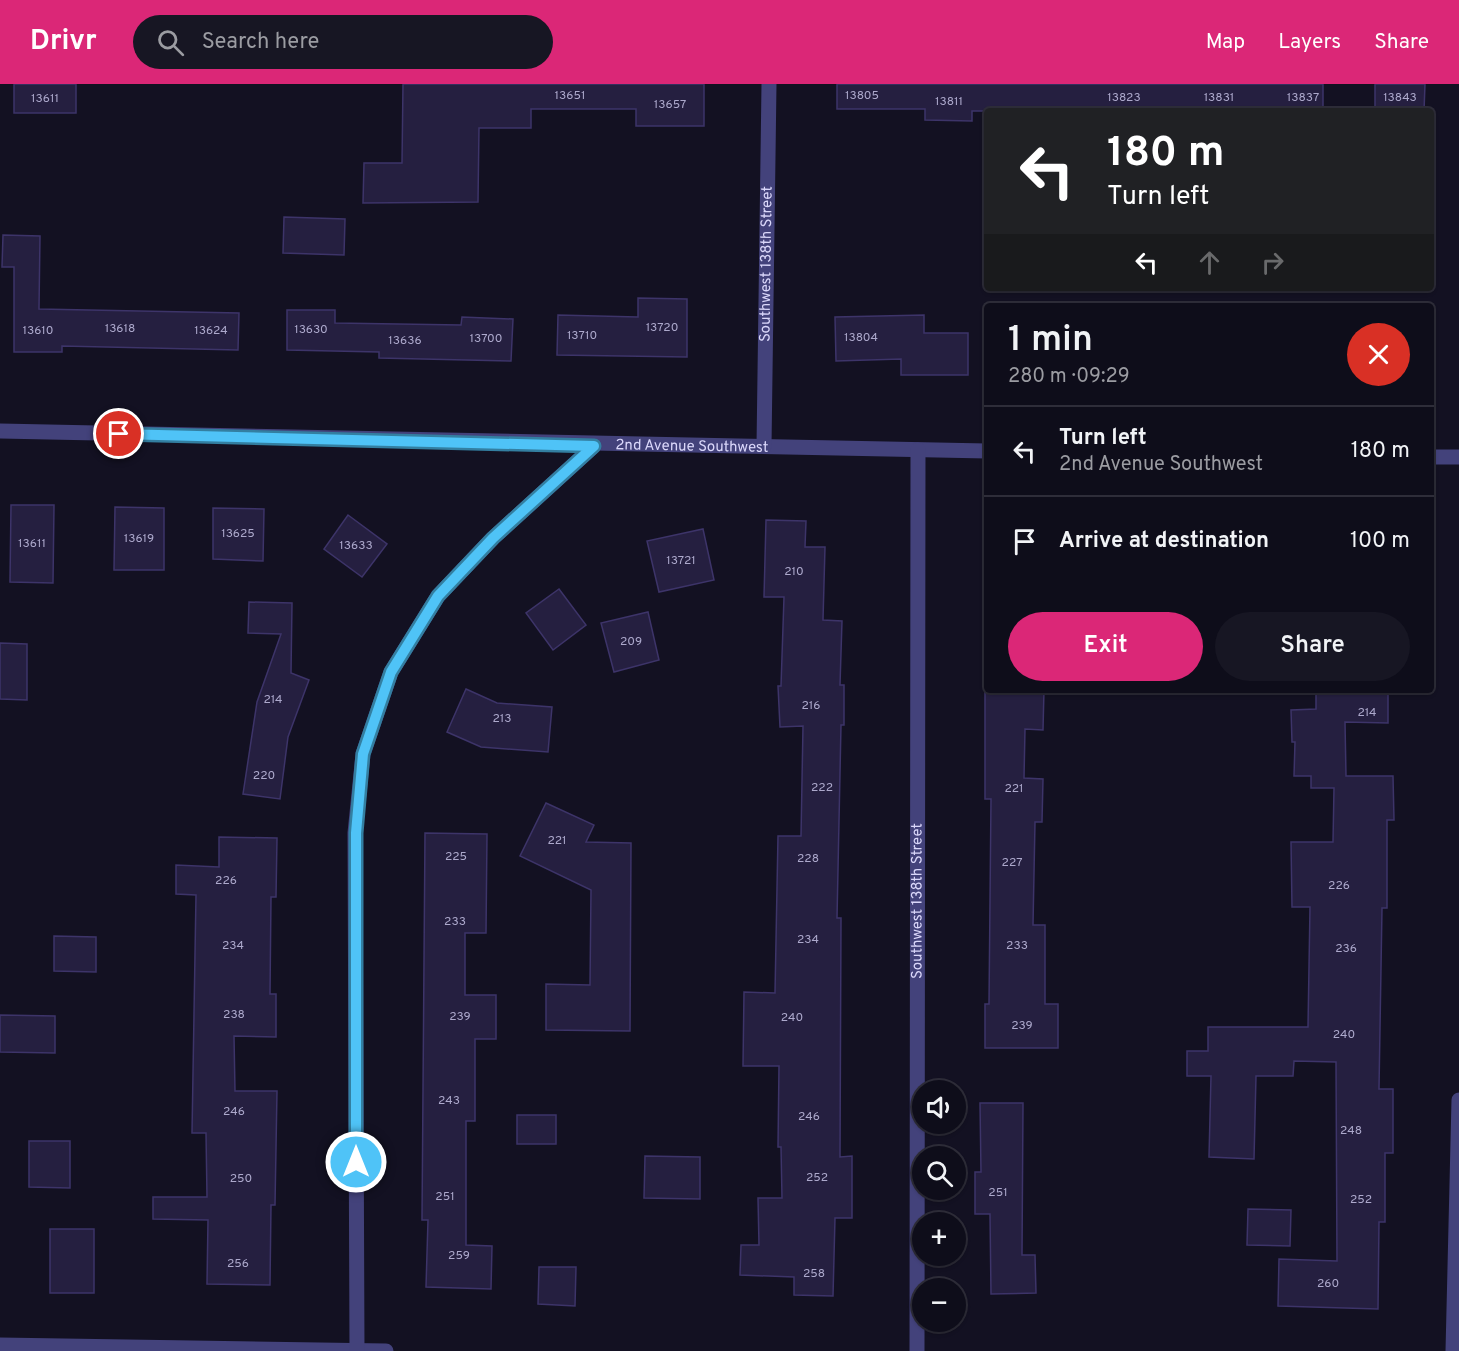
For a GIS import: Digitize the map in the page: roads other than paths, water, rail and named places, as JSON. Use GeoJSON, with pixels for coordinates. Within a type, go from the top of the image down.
{"type":"FeatureCollection","features":[{"type":"Feature","properties":{"kind":"street","name":"Southwest 138th Street"},"geometry":{"type":"LineString","coordinates":[[764,446],[769,84]]}},
{"type":"Feature","properties":{"kind":"street","name":"2nd Avenue Southwest"},"geometry":{"type":"LineString","coordinates":[[0,431],[594,446],[764,446],[984,451]]}},
{"type":"Feature","properties":{"kind":"street"},"geometry":{"type":"LineString","coordinates":[[357,1351],[356,833],[363,754],[391,672],[438,596],[493,538],[594,446]]}},
{"type":"Feature","properties":{"kind":"street","name":"Southwest 138th Street"},"geometry":{"type":"LineString","coordinates":[[917,1351],[918,450]]}},
{"type":"Feature","properties":{"kind":"street"},"geometry":{"type":"LineString","coordinates":[[1434,457],[1459,457]]}},
{"type":"Feature","properties":{"kind":"street"},"geometry":{"type":"LineString","coordinates":[[1453,1351],[1459,1101]]}},
{"type":"Feature","properties":{"kind":"street"},"geometry":{"type":"LineString","coordinates":[[0,1345],[386,1351]]}}]}
